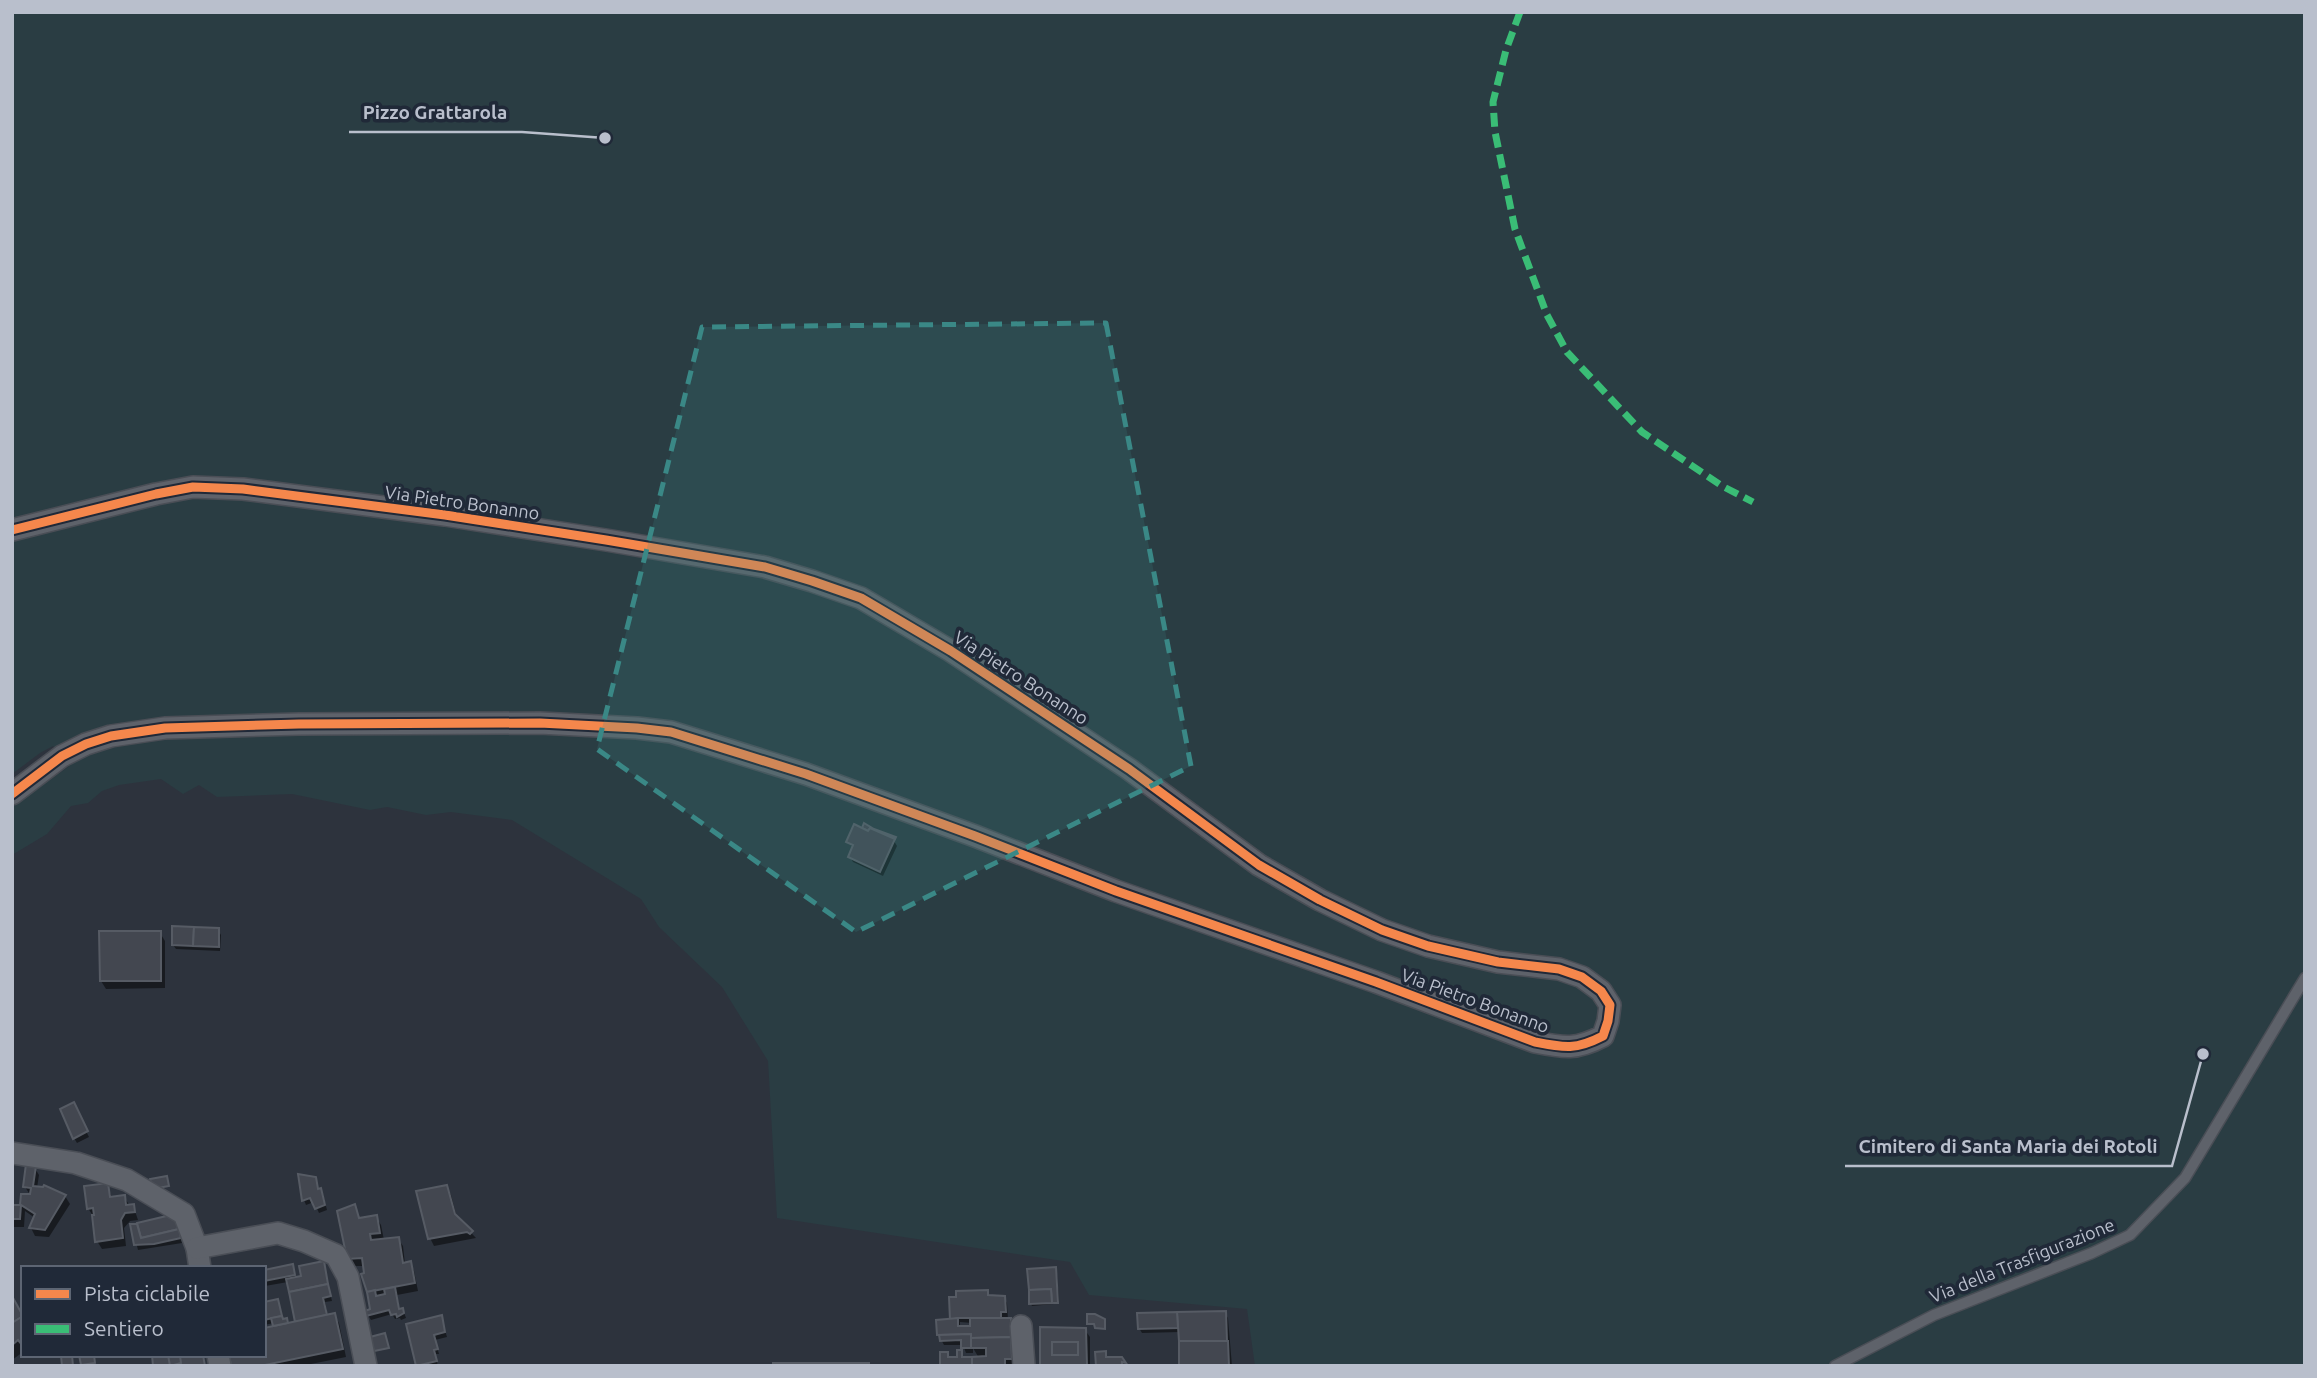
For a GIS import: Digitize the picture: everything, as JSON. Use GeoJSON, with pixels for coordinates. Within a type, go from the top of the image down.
{"type":"FeatureCollection","features":[{"type":"Feature","properties":{"kind":"street","name":"Via Pietro Bonanno"},"geometry":{"type":"LineString","coordinates":[[12,530],[169,491],[193,487],[243,489],[445,515],[606,540],[765,567],[812,581],[861,598],[951,650],[1129,769],[1259,865],[1320,900],[1382,930],[1428,946],[1498,962],[1559,970],[1581,976],[1601,991],[1610,1005],[1608,1021],[1603,1036],[1585,1045],[1561,1048],[1535,1042],[1376,982],[1116,891],[806,774],[671,732],[526,723],[165,728],[111,736],[86,744],[61,756],[12,794]]}},
{"type":"Feature","properties":{"kind":"street"},"geometry":{"type":"LineString","coordinates":[[12,1153],[76,1163],[127,1180],[184,1214],[198,1258],[278,1233],[336,1255],[348,1277],[366,1366]]}},
{"type":"Feature","properties":{"kind":"street"},"geometry":{"type":"LineString","coordinates":[[1021,1326],[1024,1366]]}},
{"type":"Feature","properties":{"kind":"lane","name":"Via della Trasfigurazione"},"geometry":{"type":"LineString","coordinates":[[1835,1366],[1934,1315],[2092,1253],[2130,1235],[2185,1178],[2305,978]]}},
{"type":"Feature","properties":{"kind":"lane"},"geometry":{"type":"LineString","coordinates":[[1862,1352],[1864,1366]]}},
{"type":"Feature","properties":{"kind":"highlighted area"},"geometry":{"type":"Polygon","coordinates":[[[1106,323],[1191,766],[856,932],[597,749],[702,327],[1106,323]]]}},
{"type":"Feature","properties":{"kind":"shaded area"},"geometry":{"type":"Polygon","coordinates":[[[12,12],[2305,12],[2305,1366],[1255,1366],[1247,1309],[1089,1295],[1070,1262],[777,1218],[768,1061],[722,987],[659,927],[641,899],[512,820],[451,812],[426,815],[387,807],[370,810],[292,794],[217,797],[199,785],[183,794],[161,779],[119,785],[102,791],[88,803],[71,806],[47,834],[12,855],[12,807],[72,764],[53,746],[12,774],[12,12]]]}},
{"type":"Feature","properties":{"kind":"building"},"geometry":{"type":"Polygon","coordinates":[[[864,823],[896,837],[895,839],[870,828],[868,831],[862,828],[864,823]]]}},
{"type":"Feature","properties":{"kind":"building"},"geometry":{"type":"Polygon","coordinates":[[[854,824],[895,839],[880,872],[848,857],[853,845],[846,842],[854,824]]]}},
{"type":"Feature","properties":{"kind":"building"},"geometry":{"type":"Polygon","coordinates":[[[172,926],[194,927],[193,946],[172,945],[172,926]]]}},
{"type":"Feature","properties":{"kind":"building"},"geometry":{"type":"Polygon","coordinates":[[[194,927],[219,928],[219,947],[193,946],[194,927]]]}},
{"type":"Feature","properties":{"kind":"building"},"geometry":{"type":"Polygon","coordinates":[[[99,931],[161,931],[161,981],[100,981],[99,931]]]}},
{"type":"Feature","properties":{"kind":"building"},"geometry":{"type":"Polygon","coordinates":[[[74,1102],[88,1131],[73,1139],[60,1109],[74,1102]]]}},
{"type":"Feature","properties":{"kind":"building"},"geometry":{"type":"Polygon","coordinates":[[[26,1164],[36,1166],[33,1186],[44,1185],[66,1195],[45,1230],[29,1228],[35,1214],[21,1205],[20,1219],[12,1219],[12,1205],[20,1205],[21,1194],[30,1194],[31,1188],[23,1187],[26,1164]]]}},
{"type":"Feature","properties":{"kind":"building"},"geometry":{"type":"Polygon","coordinates":[[[298,1174],[316,1177],[325,1205],[315,1209],[310,1198],[302,1201],[298,1174]]]}},
{"type":"Feature","properties":{"kind":"building"},"geometry":{"type":"Polygon","coordinates":[[[167,1176],[169,1186],[152,1189],[150,1179],[167,1176]]]}},
{"type":"Feature","properties":{"kind":"building"},"geometry":{"type":"Polygon","coordinates":[[[108,1183],[110,1197],[125,1195],[126,1205],[134,1204],[135,1212],[125,1213],[121,1220],[123,1238],[95,1242],[93,1208],[87,1209],[84,1186],[108,1183]]]}},
{"type":"Feature","properties":{"kind":"building"},"geometry":{"type":"Polygon","coordinates":[[[447,1185],[455,1214],[473,1231],[470,1234],[467,1232],[428,1239],[416,1191],[447,1185]]]}},
{"type":"Feature","properties":{"kind":"building"},"geometry":{"type":"Polygon","coordinates":[[[355,1204],[359,1218],[377,1215],[380,1233],[370,1234],[371,1240],[399,1237],[403,1263],[411,1261],[415,1283],[367,1292],[361,1274],[364,1273],[362,1258],[347,1259],[337,1211],[355,1204]]]}},
{"type":"Feature","properties":{"kind":"building"},"geometry":{"type":"Polygon","coordinates":[[[175,1214],[179,1229],[141,1238],[137,1223],[175,1214]]]}},
{"type":"Feature","properties":{"kind":"building"},"geometry":{"type":"Polygon","coordinates":[[[130,1224],[137,1224],[141,1238],[179,1229],[181,1238],[134,1245],[130,1224]]]}},
{"type":"Feature","properties":{"kind":"building"},"geometry":{"type":"Polygon","coordinates":[[[324,1261],[328,1284],[289,1292],[286,1279],[301,1276],[299,1266],[324,1261]]]}},
{"type":"Feature","properties":{"kind":"building"},"geometry":{"type":"Polygon","coordinates":[[[293,1264],[295,1275],[266,1281],[266,1270],[293,1264]]]}},
{"type":"Feature","properties":{"kind":"building"},"geometry":{"type":"Polygon","coordinates":[[[1056,1267],[1058,1303],[1052,1303],[1051,1289],[1029,1290],[1027,1269],[1056,1267]]]}},
{"type":"Feature","properties":{"kind":"building"},"geometry":{"type":"Polygon","coordinates":[[[328,1284],[331,1296],[323,1298],[327,1315],[295,1322],[289,1292],[328,1284]]]}},
{"type":"Feature","properties":{"kind":"building"},"geometry":{"type":"Polygon","coordinates":[[[395,1287],[399,1309],[403,1308],[404,1313],[397,1317],[396,1314],[391,1315],[389,1310],[366,1316],[365,1311],[370,1309],[367,1292],[375,1290],[376,1296],[385,1294],[384,1289],[395,1287]]]}},
{"type":"Feature","properties":{"kind":"building"},"geometry":{"type":"Polygon","coordinates":[[[1051,1289],[1052,1303],[1029,1304],[1029,1290],[1051,1289]]]}},
{"type":"Feature","properties":{"kind":"building"},"geometry":{"type":"Polygon","coordinates":[[[988,1290],[988,1295],[1005,1296],[1006,1312],[1001,1312],[1001,1318],[950,1320],[949,1297],[956,1297],[956,1291],[988,1290]]]}},
{"type":"Feature","properties":{"kind":"building"},"geometry":{"type":"Polygon","coordinates":[[[12,1296],[21,1317],[12,1323],[12,1296]]]}},
{"type":"Feature","properties":{"kind":"building"},"geometry":{"type":"Polygon","coordinates":[[[278,1299],[282,1316],[266,1320],[266,1302],[278,1299]]]}},
{"type":"Feature","properties":{"kind":"building"},"geometry":{"type":"Polygon","coordinates":[[[1226,1311],[1227,1341],[1179,1341],[1177,1312],[1226,1311]]]}},
{"type":"Feature","properties":{"kind":"building"},"geometry":{"type":"Polygon","coordinates":[[[1177,1312],[1178,1328],[1138,1329],[1137,1313],[1177,1312]]]}},
{"type":"Feature","properties":{"kind":"building"},"geometry":{"type":"Polygon","coordinates":[[[335,1313],[343,1349],[260,1366],[231,1366],[229,1357],[266,1357],[266,1328],[335,1313]]]}},
{"type":"Feature","properties":{"kind":"building"},"geometry":{"type":"Polygon","coordinates":[[[1087,1314],[1095,1314],[1105,1319],[1105,1329],[1087,1324],[1087,1314]]]}},
{"type":"Feature","properties":{"kind":"building"},"geometry":{"type":"Polygon","coordinates":[[[442,1315],[445,1332],[434,1335],[438,1349],[434,1350],[437,1361],[416,1366],[406,1324],[442,1315]]]}},
{"type":"Feature","properties":{"kind":"building"},"geometry":{"type":"Polygon","coordinates":[[[282,1316],[283,1319],[287,1318],[288,1323],[273,1326],[271,1318],[282,1316]]]}},
{"type":"Feature","properties":{"kind":"building"},"geometry":{"type":"Polygon","coordinates":[[[21,1317],[21,1344],[18,1340],[12,1345],[12,1323],[21,1317]]]}},
{"type":"Feature","properties":{"kind":"building"},"geometry":{"type":"Polygon","coordinates":[[[958,1318],[958,1326],[970,1326],[970,1318],[1011,1318],[1011,1337],[937,1335],[936,1320],[958,1318]]]}},
{"type":"Feature","properties":{"kind":"building"},"geometry":{"type":"Polygon","coordinates":[[[1040,1327],[1086,1328],[1087,1366],[1040,1366],[1040,1327]],[[1052,1342],[1052,1355],[1078,1355],[1078,1342],[1052,1342]]]}},
{"type":"Feature","properties":{"kind":"building"},"geometry":{"type":"Polygon","coordinates":[[[385,1333],[389,1348],[374,1351],[370,1337],[385,1333]]]}},
{"type":"Feature","properties":{"kind":"building"},"geometry":{"type":"Polygon","coordinates":[[[971,1334],[971,1348],[962,1348],[962,1357],[972,1357],[972,1366],[940,1366],[940,1352],[948,1352],[948,1357],[957,1357],[957,1350],[961,1350],[961,1340],[940,1341],[939,1335],[971,1334]]]}},
{"type":"Feature","properties":{"kind":"building"},"geometry":{"type":"Polygon","coordinates":[[[1011,1337],[1012,1359],[1005,1359],[1005,1365],[972,1366],[972,1357],[986,1356],[986,1348],[971,1348],[971,1338],[1011,1337]]]}},
{"type":"Feature","properties":{"kind":"building"},"geometry":{"type":"Polygon","coordinates":[[[1179,1341],[1228,1341],[1229,1366],[1179,1366],[1179,1341]]]}},
{"type":"Feature","properties":{"kind":"building"},"geometry":{"type":"Polygon","coordinates":[[[1052,1342],[1078,1342],[1078,1355],[1052,1355],[1052,1342]]]}},
{"type":"Feature","properties":{"kind":"building"},"geometry":{"type":"Polygon","coordinates":[[[1106,1351],[1106,1357],[1122,1357],[1126,1363],[1122,1362],[1122,1366],[1096,1366],[1095,1352],[1106,1351]]]}},
{"type":"Feature","properties":{"kind":"building"},"geometry":{"type":"Polygon","coordinates":[[[61,1357],[72,1357],[73,1366],[62,1366],[61,1357]]]}},
{"type":"Feature","properties":{"kind":"building"},"geometry":{"type":"Polygon","coordinates":[[[79,1357],[94,1357],[95,1363],[81,1365],[79,1357]]]}},
{"type":"Feature","properties":{"kind":"building"},"geometry":{"type":"Polygon","coordinates":[[[152,1357],[203,1357],[205,1366],[153,1366],[152,1357]]]}},
{"type":"Feature","properties":{"kind":"building"},"geometry":{"type":"Polygon","coordinates":[[[168,1357],[180,1357],[181,1363],[170,1366],[168,1357]]]}},
{"type":"Feature","properties":{"kind":"building"},"geometry":{"type":"Polygon","coordinates":[[[773,1363],[869,1363],[869,1366],[773,1366],[773,1363]]]}},
{"type":"Feature","properties":{"kind":"marked path"},"geometry":{"type":"LineString","coordinates":[[1520,12],[1506,50],[1493,102],[1495,132],[1515,229],[1547,315],[1567,352],[1642,432],[1722,486],[1753,502]]}},
{"type":"Feature","properties":{"kind":"cycle path"},"geometry":{"type":"LineString","coordinates":[[12,530],[193,487],[243,489],[445,515],[606,540],[765,567],[812,581],[861,598],[951,651],[1129,769],[1259,865],[1320,900],[1382,930],[1428,946],[1498,962],[1559,969],[1582,977],[1601,991],[1610,1005],[1608,1021],[1603,1036],[1585,1044],[1563,1046],[1535,1042],[1376,982],[1116,891],[806,774],[671,732],[540,723],[299,724],[165,728],[111,736],[86,744],[62,756],[12,794]]}},
{"type":"Feature","properties":{"kind":"place","name":"Pizzo Grattarola"},"geometry":{"type":"Point","coordinates":[605,138]}},
{"type":"Feature","properties":{"kind":"place","name":"Cimitero di Santa Maria dei Rotoli"},"geometry":{"type":"Point","coordinates":[2203,1054]}}]}
